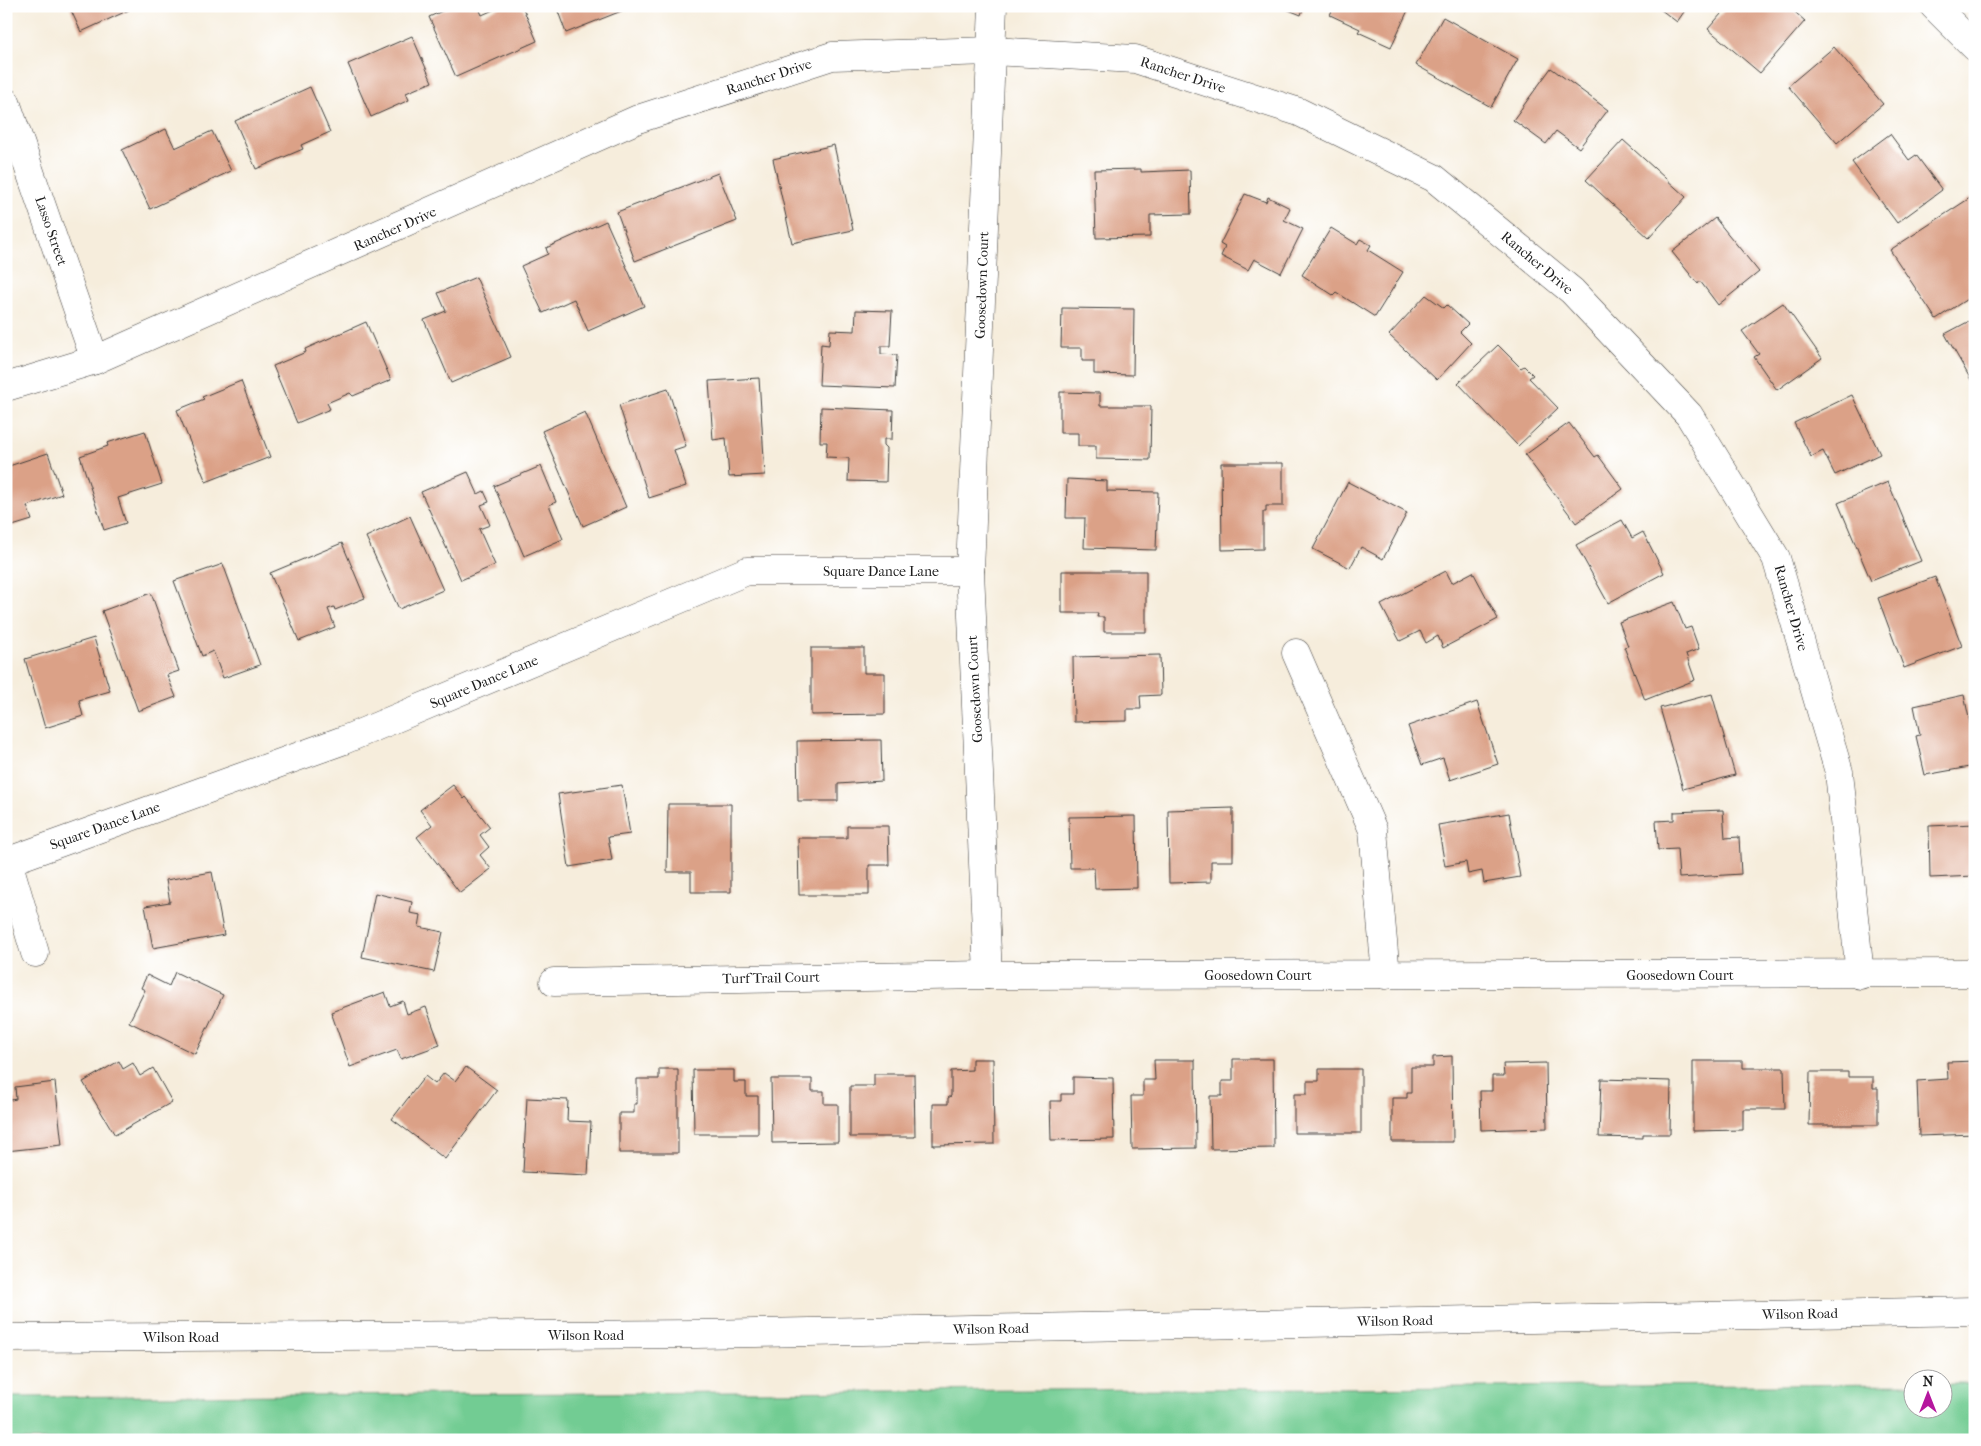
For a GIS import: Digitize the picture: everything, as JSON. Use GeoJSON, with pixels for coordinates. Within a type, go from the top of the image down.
{"type":"FeatureCollection","features":[{"type":"Feature","properties":{"kind":"street","name":"Goosedown Court"},"geometry":{"type":"LineString","coordinates":[[993,6],[970,571],[988,975],[1860,975],[1975,973]]}},
{"type":"Feature","properties":{"kind":"street"},"geometry":{"type":"LineString","coordinates":[[1934,6],[1975,48]]}},
{"type":"Feature","properties":{"kind":"street","name":"Rancher Drive"},"geometry":{"type":"LineString","coordinates":[[6,387],[95,360],[638,119],[832,56],[991,51],[1134,59],[1299,112],[1434,178],[1572,291],[1688,415],[1776,558],[1839,772],[1860,975]]}},
{"type":"Feature","properties":{"kind":"street","name":"Lasso Street"},"geometry":{"type":"LineString","coordinates":[[6,102],[95,360]]}},
{"type":"Feature","properties":{"kind":"street","name":"Square Dance Lane"},"geometry":{"type":"LineString","coordinates":[[34,953],[7,861],[344,740],[747,571],[970,571]]}},
{"type":"Feature","properties":{"kind":"street"},"geometry":{"type":"LineString","coordinates":[[1296,653],[1373,830],[1386,975]]}},
{"type":"Feature","properties":{"kind":"street","name":"Turf Trail Court"},"geometry":{"type":"LineString","coordinates":[[554,982],[988,975]]}},
{"type":"Feature","properties":{"kind":"street","name":"Wilson Road"},"geometry":{"type":"LineString","coordinates":[[6,1338],[697,1334],[1975,1311]]}},
{"type":"Feature","properties":{"kind":"green space"},"geometry":{"type":"Polygon","coordinates":[[[1904,1384],[1904,1418],[1954,1418],[1954,1384],[1975,1384],[1975,1440],[6,1440],[6,1397],[1904,1384]]]}},
{"type":"Feature","properties":{"kind":"building"},"geometry":{"type":"Polygon","coordinates":[[[69,6],[127,6],[129,10],[81,32],[69,6]]]}},
{"type":"Feature","properties":{"kind":"building"},"geometry":{"type":"Polygon","coordinates":[[[453,6],[478,6],[482,15],[502,6],[522,6],[537,41],[456,77],[429,17],[453,6]]]}},
{"type":"Feature","properties":{"kind":"building"},"geometry":{"type":"Polygon","coordinates":[[[556,6],[634,6],[566,33],[556,6]]]}},
{"type":"Feature","properties":{"kind":"building"},"geometry":{"type":"Polygon","coordinates":[[[1279,6],[1304,6],[1301,15],[1279,6]]]}},
{"type":"Feature","properties":{"kind":"building"},"geometry":{"type":"Polygon","coordinates":[[[1334,6],[1410,6],[1391,47],[1358,32],[1360,29],[1330,15],[1334,6]]]}},
{"type":"Feature","properties":{"kind":"building"},"geometry":{"type":"Polygon","coordinates":[[[1656,6],[1688,6],[1677,22],[1656,6]]]}},
{"type":"Feature","properties":{"kind":"building"},"geometry":{"type":"Polygon","coordinates":[[[1728,6],[1788,6],[1805,21],[1760,73],[1708,29],[1728,6]]]}},
{"type":"Feature","properties":{"kind":"building"},"geometry":{"type":"Polygon","coordinates":[[[1443,17],[1518,59],[1491,107],[1416,65],[1443,17]]]}},
{"type":"Feature","properties":{"kind":"building"},"geometry":{"type":"Polygon","coordinates":[[[412,36],[432,82],[406,93],[409,100],[371,117],[348,64],[412,36]]]}},
{"type":"Feature","properties":{"kind":"building"},"geometry":{"type":"Polygon","coordinates":[[[1834,47],[1883,104],[1837,143],[1788,86],[1834,47]]]}},
{"type":"Feature","properties":{"kind":"building"},"geometry":{"type":"Polygon","coordinates":[[[1551,68],[1608,110],[1579,148],[1556,131],[1546,144],[1513,120],[1551,68]]]}},
{"type":"Feature","properties":{"kind":"building"},"geometry":{"type":"Polygon","coordinates":[[[310,87],[330,132],[301,145],[303,149],[256,169],[235,121],[310,87]]]}},
{"type":"Feature","properties":{"kind":"building"},"geometry":{"type":"Polygon","coordinates":[[[166,129],[175,148],[212,131],[231,171],[150,209],[122,150],[166,129]]]}},
{"type":"Feature","properties":{"kind":"building"},"geometry":{"type":"Polygon","coordinates":[[[1890,134],[1909,160],[1916,155],[1942,190],[1897,223],[1852,162],[1890,134]]]}},
{"type":"Feature","properties":{"kind":"building"},"geometry":{"type":"Polygon","coordinates":[[[1623,140],[1686,197],[1649,238],[1586,180],[1623,140]]]}},
{"type":"Feature","properties":{"kind":"building"},"geometry":{"type":"Polygon","coordinates":[[[834,145],[853,230],[792,243],[773,159],[834,145]]]}},
{"type":"Feature","properties":{"kind":"building"},"geometry":{"type":"Polygon","coordinates":[[[1141,169],[1141,172],[1190,170],[1191,214],[1150,215],[1150,237],[1096,238],[1094,170],[1141,169]]]}},
{"type":"Feature","properties":{"kind":"building"},"geometry":{"type":"Polygon","coordinates":[[[718,173],[737,221],[635,261],[617,212],[718,173]]]}},
{"type":"Feature","properties":{"kind":"building"},"geometry":{"type":"Polygon","coordinates":[[[1245,194],[1266,202],[1268,197],[1290,208],[1284,220],[1303,229],[1281,273],[1254,259],[1248,270],[1221,256],[1225,247],[1220,244],[1245,194]]]}},
{"type":"Feature","properties":{"kind":"building"},"geometry":{"type":"Polygon","coordinates":[[[1973,196],[1975,199],[1975,294],[1936,319],[1890,250],[1973,196]]]}},
{"type":"Feature","properties":{"kind":"building"},"geometry":{"type":"Polygon","coordinates":[[[1715,218],[1759,272],[1718,305],[1700,281],[1698,284],[1672,252],[1715,218]]]}},
{"type":"Feature","properties":{"kind":"building"},"geometry":{"type":"Polygon","coordinates":[[[606,221],[644,306],[588,331],[574,299],[543,313],[521,266],[548,254],[546,248],[606,221]]]}},
{"type":"Feature","properties":{"kind":"building"},"geometry":{"type":"Polygon","coordinates":[[[1331,228],[1357,244],[1360,239],[1371,245],[1368,250],[1403,272],[1375,317],[1336,292],[1333,295],[1302,275],[1331,228]]]}},
{"type":"Feature","properties":{"kind":"building"},"geometry":{"type":"Polygon","coordinates":[[[476,277],[511,357],[451,383],[424,320],[446,311],[438,293],[476,277]]]}},
{"type":"Feature","properties":{"kind":"building"},"geometry":{"type":"Polygon","coordinates":[[[1426,295],[1444,308],[1447,305],[1468,324],[1460,332],[1471,343],[1437,380],[1389,335],[1426,295]]]}},
{"type":"Feature","properties":{"kind":"building"},"geometry":{"type":"Polygon","coordinates":[[[1783,303],[1822,358],[1777,390],[1754,357],[1759,354],[1742,331],[1783,303]]]}},
{"type":"Feature","properties":{"kind":"building"},"geometry":{"type":"Polygon","coordinates":[[[1062,308],[1134,309],[1133,375],[1094,374],[1094,361],[1082,361],[1082,348],[1061,348],[1062,308]]]}},
{"type":"Feature","properties":{"kind":"building"},"geometry":{"type":"Polygon","coordinates":[[[856,310],[892,311],[890,346],[881,346],[881,354],[897,355],[895,388],[819,385],[821,344],[829,345],[830,330],[855,331],[856,310]]]}},
{"type":"Feature","properties":{"kind":"building"},"geometry":{"type":"Polygon","coordinates":[[[1975,318],[1975,387],[1945,334],[1975,318]]]}},
{"type":"Feature","properties":{"kind":"building"},"geometry":{"type":"Polygon","coordinates":[[[366,322],[391,380],[353,396],[350,393],[327,403],[330,409],[297,423],[273,366],[306,352],[305,349],[366,322]]]}},
{"type":"Feature","properties":{"kind":"building"},"geometry":{"type":"Polygon","coordinates":[[[1498,345],[1521,368],[1524,366],[1533,375],[1529,378],[1558,408],[1518,446],[1458,383],[1498,345]]]}},
{"type":"Feature","properties":{"kind":"building"},"geometry":{"type":"Polygon","coordinates":[[[759,378],[765,475],[729,477],[726,438],[713,440],[709,381],[759,378]]]}},
{"type":"Feature","properties":{"kind":"building"},"geometry":{"type":"Polygon","coordinates":[[[241,381],[270,457],[206,482],[177,410],[204,399],[202,397],[241,381]]]}},
{"type":"Feature","properties":{"kind":"building"},"geometry":{"type":"Polygon","coordinates":[[[668,389],[686,446],[674,450],[686,486],[649,498],[619,405],[668,389]]]}},
{"type":"Feature","properties":{"kind":"building"},"geometry":{"type":"Polygon","coordinates":[[[1060,392],[1100,393],[1100,406],[1151,406],[1150,460],[1096,459],[1096,446],[1078,446],[1078,433],[1060,433],[1060,392]]]}},
{"type":"Feature","properties":{"kind":"building"},"geometry":{"type":"Polygon","coordinates":[[[1852,395],[1880,454],[1835,475],[1823,451],[1811,457],[1794,423],[1852,395]]]}},
{"type":"Feature","properties":{"kind":"building"},"geometry":{"type":"Polygon","coordinates":[[[821,407],[893,410],[892,439],[884,439],[884,445],[887,448],[886,482],[848,481],[849,458],[826,457],[827,442],[820,442],[821,407]]]}},
{"type":"Feature","properties":{"kind":"building"},"geometry":{"type":"Polygon","coordinates":[[[585,412],[626,507],[583,526],[542,431],[585,412]]]}},
{"type":"Feature","properties":{"kind":"building"},"geometry":{"type":"Polygon","coordinates":[[[1569,423],[1595,457],[1598,455],[1623,489],[1576,523],[1525,455],[1569,423]]]}},
{"type":"Feature","properties":{"kind":"building"},"geometry":{"type":"Polygon","coordinates":[[[145,431],[162,484],[118,498],[126,523],[104,530],[80,456],[108,446],[107,443],[145,431]]]}},
{"type":"Feature","properties":{"kind":"building"},"geometry":{"type":"Polygon","coordinates":[[[48,453],[62,494],[27,506],[32,520],[6,528],[6,467],[48,453]]]}},
{"type":"Feature","properties":{"kind":"building"},"geometry":{"type":"Polygon","coordinates":[[[1221,463],[1283,463],[1283,506],[1266,506],[1266,512],[1263,512],[1263,549],[1222,550],[1221,463]]]}},
{"type":"Feature","properties":{"kind":"building"},"geometry":{"type":"Polygon","coordinates":[[[541,466],[556,502],[549,505],[563,539],[524,556],[494,486],[541,466]]]}},
{"type":"Feature","properties":{"kind":"building"},"geometry":{"type":"Polygon","coordinates":[[[468,472],[478,494],[484,491],[489,502],[481,505],[490,525],[479,529],[495,565],[461,580],[421,492],[468,472]]]}},
{"type":"Feature","properties":{"kind":"building"},"geometry":{"type":"Polygon","coordinates":[[[1067,479],[1107,481],[1107,491],[1158,492],[1156,550],[1084,548],[1085,518],[1066,518],[1067,479]]]}},
{"type":"Feature","properties":{"kind":"building"},"geometry":{"type":"Polygon","coordinates":[[[1348,482],[1407,513],[1383,559],[1361,547],[1350,568],[1313,549],[1348,482]]]}},
{"type":"Feature","properties":{"kind":"building"},"geometry":{"type":"Polygon","coordinates":[[[1888,482],[1921,561],[1871,581],[1838,503],[1888,482]]]}},
{"type":"Feature","properties":{"kind":"building"},"geometry":{"type":"Polygon","coordinates":[[[410,516],[443,590],[399,609],[366,537],[410,516]]]}},
{"type":"Feature","properties":{"kind":"building"},"geometry":{"type":"Polygon","coordinates":[[[1622,520],[1632,538],[1643,532],[1664,573],[1608,603],[1576,545],[1622,520]]]}},
{"type":"Feature","properties":{"kind":"building"},"geometry":{"type":"Polygon","coordinates":[[[342,543],[365,598],[335,610],[334,607],[328,609],[335,627],[299,641],[270,573],[342,543]]]}},
{"type":"Feature","properties":{"kind":"building"},"geometry":{"type":"Polygon","coordinates":[[[223,564],[260,665],[223,678],[213,651],[202,656],[174,581],[223,564]]]}},
{"type":"Feature","properties":{"kind":"building"},"geometry":{"type":"Polygon","coordinates":[[[1062,571],[1146,571],[1146,632],[1104,632],[1104,617],[1097,617],[1098,613],[1062,613],[1062,571]]]}},
{"type":"Feature","properties":{"kind":"building"},"geometry":{"type":"Polygon","coordinates":[[[1446,571],[1452,583],[1473,572],[1498,619],[1443,648],[1438,636],[1426,643],[1420,631],[1400,641],[1381,605],[1446,571]]]}},
{"type":"Feature","properties":{"kind":"building"},"geometry":{"type":"Polygon","coordinates":[[[1935,577],[1962,646],[1904,668],[1878,598],[1935,577]]]}},
{"type":"Feature","properties":{"kind":"building"},"geometry":{"type":"Polygon","coordinates":[[[151,593],[179,671],[167,675],[176,697],[138,711],[102,611],[151,593]]]}},
{"type":"Feature","properties":{"kind":"building"},"geometry":{"type":"Polygon","coordinates":[[[1674,602],[1685,629],[1691,627],[1699,649],[1686,654],[1695,680],[1645,700],[1624,647],[1628,646],[1619,622],[1674,602]]]}},
{"type":"Feature","properties":{"kind":"building"},"geometry":{"type":"Polygon","coordinates":[[[94,638],[110,691],[79,700],[83,716],[45,728],[25,659],[94,638]]]}},
{"type":"Feature","properties":{"kind":"building"},"geometry":{"type":"Polygon","coordinates":[[[811,648],[864,648],[864,673],[885,673],[885,714],[811,715],[811,648]]]}},
{"type":"Feature","properties":{"kind":"building"},"geometry":{"type":"Polygon","coordinates":[[[1160,655],[1161,695],[1140,696],[1141,709],[1127,709],[1127,721],[1074,722],[1073,657],[1160,655]]]}},
{"type":"Feature","properties":{"kind":"building"},"geometry":{"type":"Polygon","coordinates":[[[1712,694],[1735,775],[1683,789],[1660,708],[1712,694]]]}},
{"type":"Feature","properties":{"kind":"building"},"geometry":{"type":"Polygon","coordinates":[[[1964,695],[1975,746],[1975,766],[1925,775],[1916,736],[1920,735],[1914,706],[1964,695]]]}},
{"type":"Feature","properties":{"kind":"building"},"geometry":{"type":"Polygon","coordinates":[[[1477,702],[1498,764],[1450,780],[1443,758],[1422,765],[1408,726],[1477,702]]]}},
{"type":"Feature","properties":{"kind":"building"},"geometry":{"type":"Polygon","coordinates":[[[881,740],[882,781],[838,784],[838,801],[798,801],[797,741],[881,740]]]}},
{"type":"Feature","properties":{"kind":"building"},"geometry":{"type":"Polygon","coordinates":[[[453,785],[464,799],[466,797],[490,827],[480,835],[489,847],[480,855],[491,869],[460,893],[417,837],[432,825],[420,810],[453,785]]]}},
{"type":"Feature","properties":{"kind":"building"},"geometry":{"type":"Polygon","coordinates":[[[622,785],[630,834],[608,837],[612,860],[569,867],[558,794],[622,785]]]}},
{"type":"Feature","properties":{"kind":"building"},"geometry":{"type":"Polygon","coordinates":[[[668,804],[731,804],[731,892],[691,892],[691,872],[667,872],[668,804]]]}},
{"type":"Feature","properties":{"kind":"building"},"geometry":{"type":"Polygon","coordinates":[[[1233,808],[1233,861],[1211,861],[1211,882],[1169,883],[1168,810],[1233,808]]]}},
{"type":"Feature","properties":{"kind":"building"},"geometry":{"type":"Polygon","coordinates":[[[1723,810],[1725,838],[1739,837],[1741,874],[1679,878],[1677,849],[1658,850],[1656,821],[1674,820],[1674,812],[1723,810]]]}},
{"type":"Feature","properties":{"kind":"building"},"geometry":{"type":"Polygon","coordinates":[[[1509,813],[1520,877],[1484,883],[1482,871],[1468,874],[1466,862],[1445,866],[1438,825],[1509,813]]]}},
{"type":"Feature","properties":{"kind":"building"},"geometry":{"type":"Polygon","coordinates":[[[1136,816],[1137,888],[1095,889],[1094,868],[1070,868],[1069,817],[1136,816]]]}},
{"type":"Feature","properties":{"kind":"building"},"geometry":{"type":"Polygon","coordinates":[[[1975,824],[1975,876],[1930,878],[1929,826],[1975,824]]]}},
{"type":"Feature","properties":{"kind":"building"},"geometry":{"type":"Polygon","coordinates":[[[847,826],[888,826],[889,865],[869,865],[869,895],[799,895],[798,838],[847,838],[847,826]]]}},
{"type":"Feature","properties":{"kind":"building"},"geometry":{"type":"Polygon","coordinates":[[[212,872],[224,935],[153,948],[145,906],[170,902],[166,880],[212,872]]]}},
{"type":"Feature","properties":{"kind":"building"},"geometry":{"type":"Polygon","coordinates":[[[375,893],[412,902],[410,913],[421,915],[419,927],[443,932],[434,972],[362,957],[375,893]]]}},
{"type":"Feature","properties":{"kind":"building"},"geometry":{"type":"Polygon","coordinates":[[[175,972],[223,995],[195,1054],[129,1022],[145,990],[141,988],[147,975],[169,986],[175,972]]]}},
{"type":"Feature","properties":{"kind":"building"},"geometry":{"type":"Polygon","coordinates":[[[385,992],[390,1006],[403,1001],[407,1014],[426,1007],[440,1045],[401,1059],[397,1050],[350,1067],[331,1012],[385,992]]]}},
{"type":"Feature","properties":{"kind":"building"},"geometry":{"type":"Polygon","coordinates":[[[1452,1056],[1453,1142],[1392,1142],[1392,1098],[1407,1098],[1407,1093],[1411,1093],[1411,1067],[1433,1067],[1433,1057],[1452,1056]]]}},
{"type":"Feature","properties":{"kind":"building"},"geometry":{"type":"Polygon","coordinates":[[[972,1059],[993,1059],[994,1144],[933,1145],[933,1104],[948,1104],[948,1098],[951,1096],[951,1071],[972,1070],[972,1059]]]}},
{"type":"Feature","properties":{"kind":"building"},"geometry":{"type":"Polygon","coordinates":[[[1233,1059],[1273,1059],[1274,1148],[1211,1149],[1210,1096],[1222,1096],[1222,1081],[1233,1081],[1233,1059]]]}},
{"type":"Feature","properties":{"kind":"building"},"geometry":{"type":"Polygon","coordinates":[[[1154,1060],[1195,1060],[1196,1148],[1132,1149],[1131,1096],[1143,1096],[1143,1080],[1155,1080],[1154,1060]]]}},
{"type":"Feature","properties":{"kind":"building"},"geometry":{"type":"Polygon","coordinates":[[[119,1061],[123,1069],[133,1063],[140,1076],[153,1068],[172,1102],[115,1135],[83,1082],[119,1061]]]}},
{"type":"Feature","properties":{"kind":"building"},"geometry":{"type":"Polygon","coordinates":[[[1693,1061],[1743,1061],[1743,1068],[1784,1068],[1785,1109],[1743,1109],[1743,1130],[1693,1131],[1693,1061]]]}},
{"type":"Feature","properties":{"kind":"building"},"geometry":{"type":"Polygon","coordinates":[[[1975,1061],[1975,1134],[1919,1136],[1917,1081],[1948,1079],[1947,1062],[1975,1061]]]}},
{"type":"Feature","properties":{"kind":"building"},"geometry":{"type":"Polygon","coordinates":[[[1546,1063],[1547,1128],[1481,1130],[1480,1091],[1492,1091],[1492,1076],[1504,1076],[1503,1064],[1546,1063]]]}},
{"type":"Feature","properties":{"kind":"building"},"geometry":{"type":"Polygon","coordinates":[[[466,1067],[497,1090],[445,1159],[392,1119],[425,1076],[435,1084],[444,1073],[455,1081],[466,1067]]]}},
{"type":"Feature","properties":{"kind":"building"},"geometry":{"type":"Polygon","coordinates":[[[659,1069],[678,1069],[678,1153],[619,1153],[619,1113],[634,1113],[634,1104],[637,1104],[637,1079],[659,1079],[659,1069]]]}},
{"type":"Feature","properties":{"kind":"building"},"geometry":{"type":"Polygon","coordinates":[[[1319,1069],[1361,1069],[1361,1133],[1294,1133],[1294,1094],[1307,1094],[1307,1081],[1319,1081],[1319,1069]]]}},
{"type":"Feature","properties":{"kind":"building"},"geometry":{"type":"Polygon","coordinates":[[[693,1070],[734,1070],[734,1082],[746,1082],[746,1096],[758,1096],[758,1134],[694,1134],[693,1070]]]}},
{"type":"Feature","properties":{"kind":"building"},"geometry":{"type":"Polygon","coordinates":[[[1810,1072],[1848,1072],[1848,1077],[1873,1077],[1873,1088],[1878,1088],[1878,1125],[1809,1125],[1810,1072]]]}},
{"type":"Feature","properties":{"kind":"building"},"geometry":{"type":"Polygon","coordinates":[[[874,1074],[914,1074],[915,1137],[850,1137],[850,1086],[874,1086],[874,1074]]]}},
{"type":"Feature","properties":{"kind":"building"},"geometry":{"type":"Polygon","coordinates":[[[1073,1077],[1113,1078],[1114,1139],[1051,1140],[1050,1101],[1061,1101],[1061,1094],[1073,1094],[1073,1077]]]}},
{"type":"Feature","properties":{"kind":"building"},"geometry":{"type":"Polygon","coordinates":[[[771,1079],[812,1079],[812,1091],[824,1091],[824,1104],[838,1104],[838,1142],[772,1143],[771,1079]]]}},
{"type":"Feature","properties":{"kind":"building"},"geometry":{"type":"Polygon","coordinates":[[[1601,1079],[1671,1081],[1670,1134],[1643,1134],[1643,1138],[1599,1137],[1601,1079]]]}},
{"type":"Feature","properties":{"kind":"building"},"geometry":{"type":"Polygon","coordinates":[[[55,1082],[62,1145],[6,1151],[6,1101],[16,1099],[15,1087],[55,1082]]]}},
{"type":"Feature","properties":{"kind":"building"},"geometry":{"type":"Polygon","coordinates":[[[527,1098],[568,1100],[567,1121],[591,1122],[588,1175],[523,1172],[527,1098]]]}}]}
